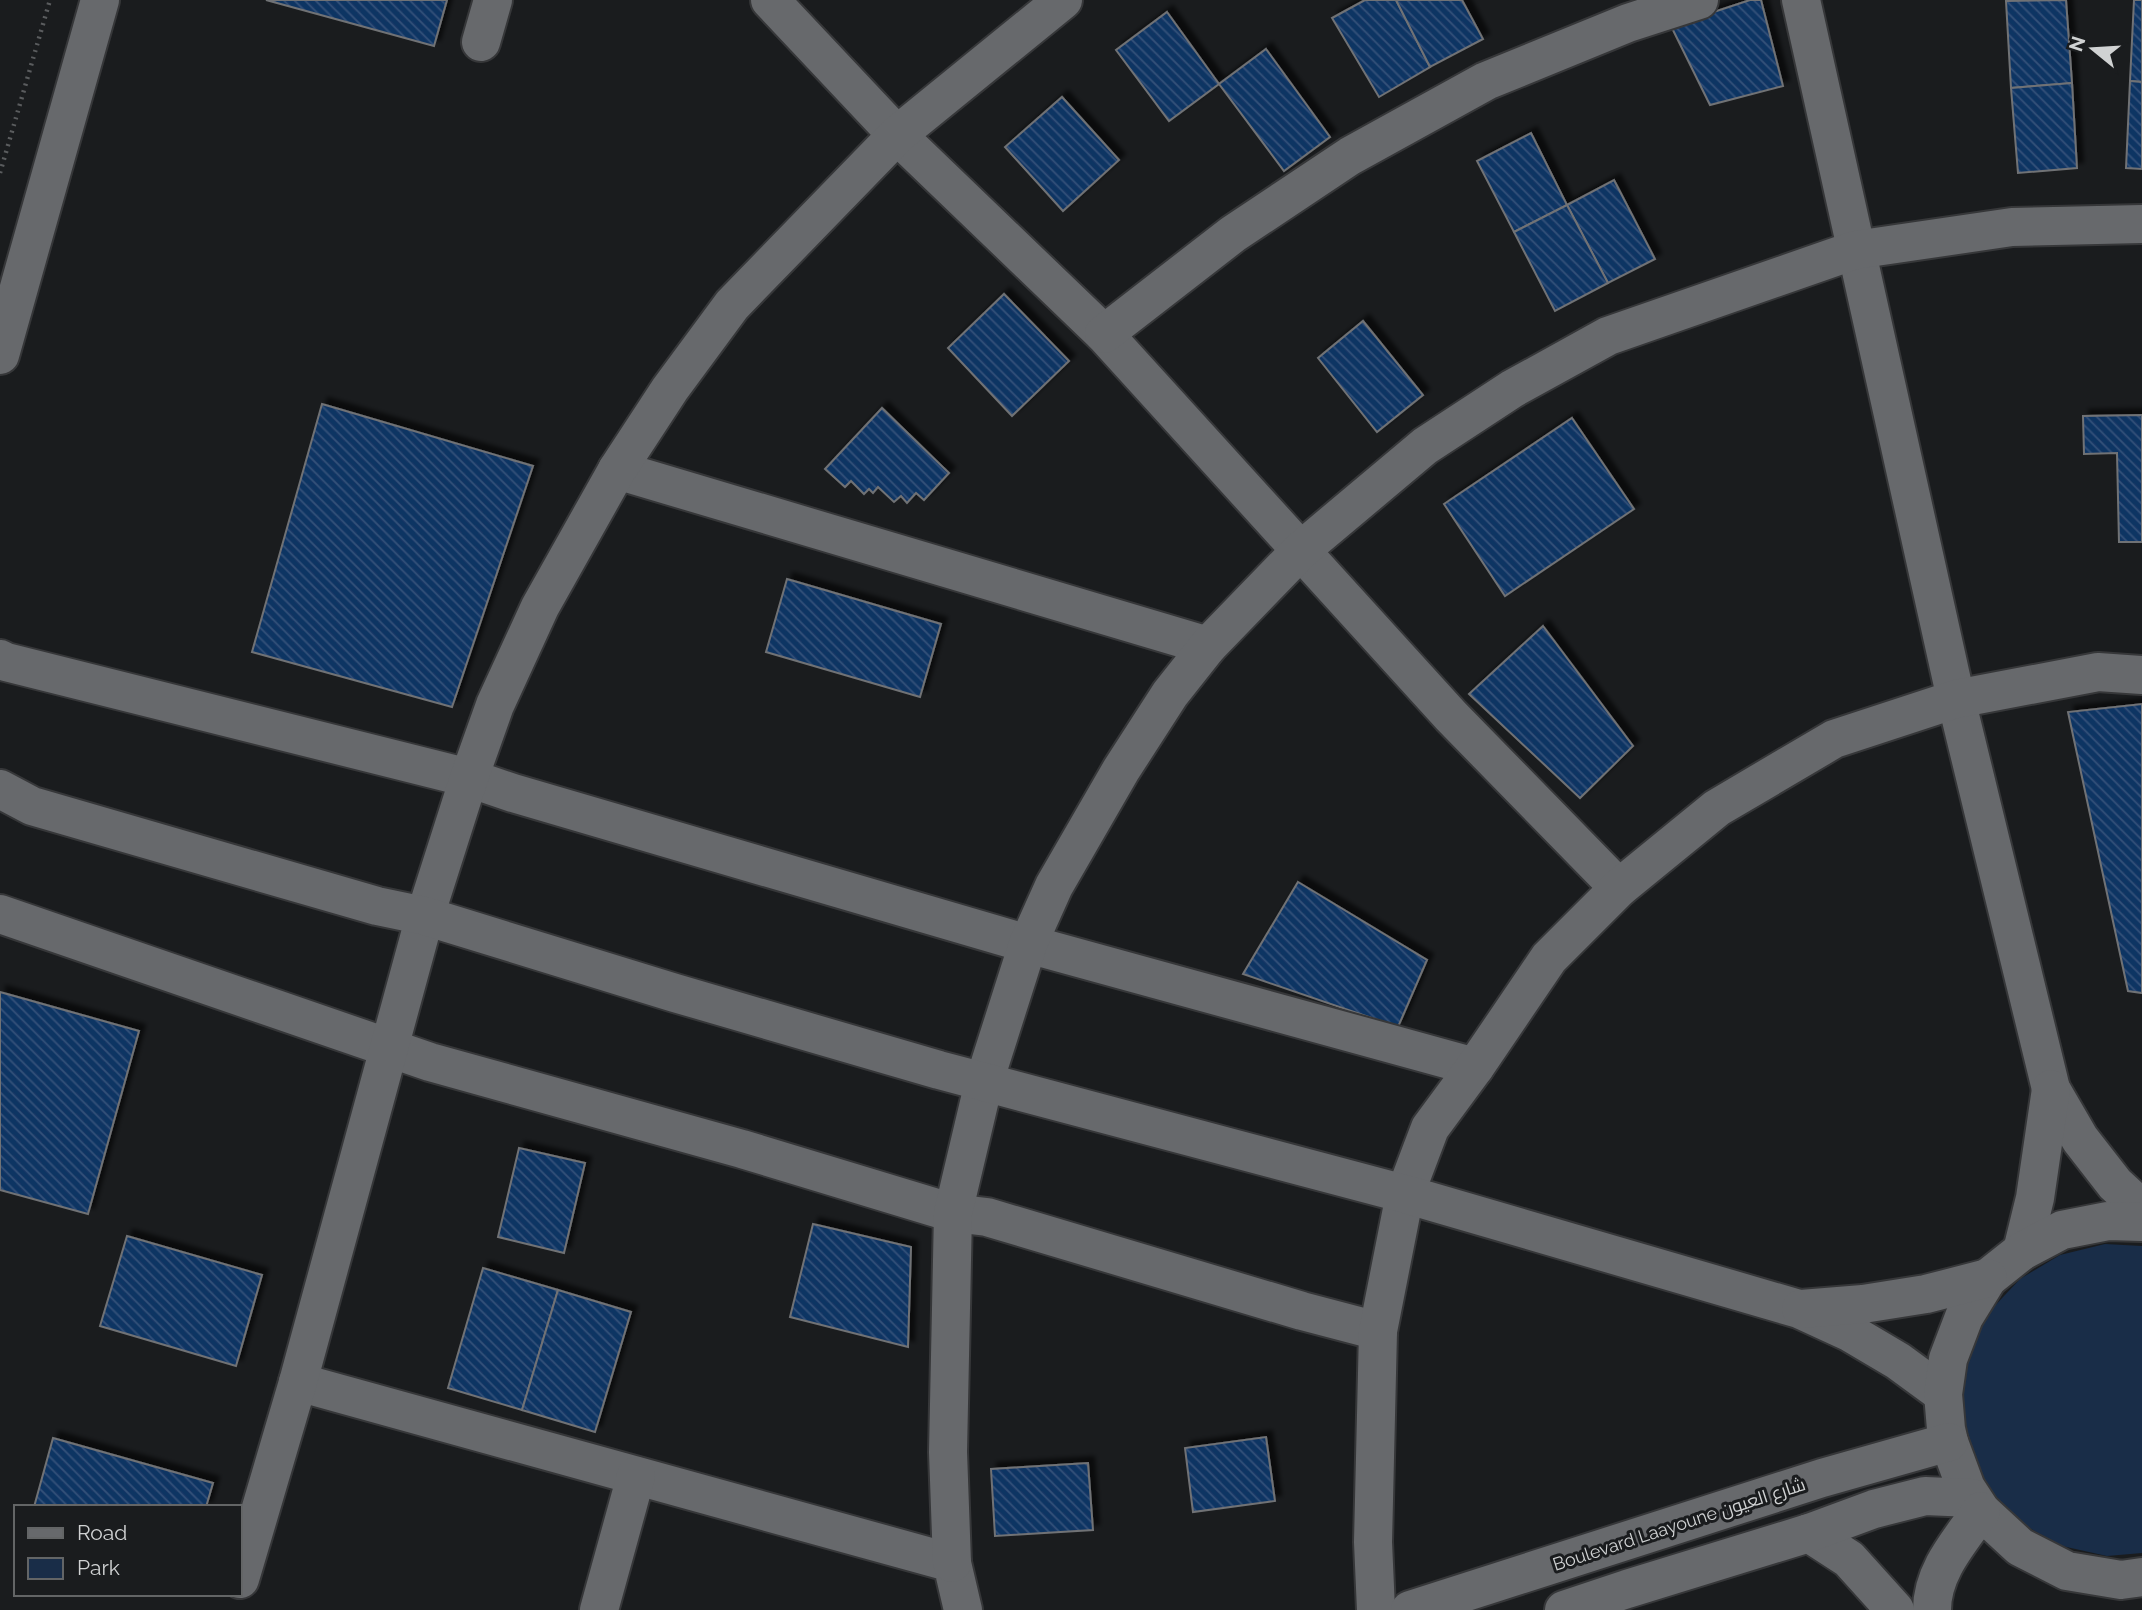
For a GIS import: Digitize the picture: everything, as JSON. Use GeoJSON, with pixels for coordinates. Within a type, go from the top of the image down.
{"type":"FeatureCollection","features":[{"type":"Feature","properties":{"kind":"street"},"geometry":{"type":"LineString","coordinates":[[0,355],[100,0]]}},
{"type":"Feature","properties":{"kind":"street"},"geometry":{"type":"LineString","coordinates":[[481,42],[494,0]]}},
{"type":"Feature","properties":{"kind":"street"},"geometry":{"type":"LineString","coordinates":[[770,0],[897,135],[1104,334],[1451,716],[1619,888]]}},
{"type":"Feature","properties":{"kind":"street"},"geometry":{"type":"LineString","coordinates":[[242,1572],[298,1382],[425,916],[495,705],[540,607],[617,470],[670,389],[732,305],[897,135],[1063,0]]}},
{"type":"Feature","properties":{"kind":"street"},"geometry":{"type":"LineString","coordinates":[[1104,334],[1233,234],[1350,156],[1486,80],[1629,23],[1699,0]]}},
{"type":"Feature","properties":{"kind":"street"},"geometry":{"type":"LineString","coordinates":[[1801,0],[1956,699],[2051,1089],[2080,1139],[2115,1184],[2142,1209]]}},
{"type":"Feature","properties":{"kind":"street"},"geometry":{"type":"LineString","coordinates":[[963,1610],[952,1563],[948,1452],[953,1213],[984,1082],[1028,944],[1054,886],[1121,770],[1170,694],[1208,646],[1300,551],[1425,446],[1512,388],[1608,336],[1855,250],[2012,227],[2142,224]]}},
{"type":"Feature","properties":{"kind":"street"},"geometry":{"type":"LineString","coordinates":[[617,470],[1208,646]]}},
{"type":"Feature","properties":{"kind":"street"},"geometry":{"type":"LineString","coordinates":[[0,659],[19,666],[469,778],[1028,944],[1475,1067]]}},
{"type":"Feature","properties":{"kind":"street"},"geometry":{"type":"LineString","coordinates":[[1376,1610],[1373,1542],[1378,1331],[1405,1194],[1430,1128],[1549,958],[1619,888],[1717,808],[1834,739],[1956,699],[2098,672],[2142,675]]}},
{"type":"Feature","properties":{"kind":"street"},"geometry":{"type":"LineString","coordinates":[[11,800],[377,906],[425,916],[675,993],[984,1082],[1405,1194],[1799,1309],[1849,1332],[1898,1361],[1943,1394]]}},
{"type":"Feature","properties":{"kind":"street"},"geometry":{"type":"LineString","coordinates":[[0,914],[430,1062],[742,1149],[953,1213],[987,1217],[1378,1331]]}},
{"type":"Feature","properties":{"kind":"street"},"geometry":{"type":"LineString","coordinates":[[2022,1251],[2035,1198],[2051,1089]]}},
{"type":"Feature","properties":{"kind":"street"},"geometry":{"type":"LineString","coordinates":[[2142,1222],[2108,1221],[2062,1230],[2022,1251],[1988,1278],[1964,1317],[1948,1359],[1943,1394],[1949,1442],[1966,1488],[1977,1504],[2020,1548],[2067,1571],[2121,1580],[2142,1577]]}},
{"type":"Feature","properties":{"kind":"street"},"geometry":{"type":"LineString","coordinates":[[1799,1309],[1863,1304],[1926,1294],[1988,1278]]}},
{"type":"Feature","properties":{"kind":"street"},"geometry":{"type":"LineString","coordinates":[[298,1382],[952,1563]]}},
{"type":"Feature","properties":{"kind":"street","name":"Boulevard Laayoune شارع العيون"},"geometry":{"type":"LineString","coordinates":[[1410,1610],[1822,1478],[1949,1442]]}},
{"type":"Feature","properties":{"kind":"street"},"geometry":{"type":"LineString","coordinates":[[599,1610],[636,1476]]}},
{"type":"Feature","properties":{"kind":"street"},"geometry":{"type":"LineString","coordinates":[[1564,1610],[1809,1533],[1874,1509],[1924,1496],[1977,1504]]}},
{"type":"Feature","properties":{"kind":"street"},"geometry":{"type":"LineString","coordinates":[[1932,1610],[1939,1574],[1977,1504]]}},
{"type":"Feature","properties":{"kind":"street"},"geometry":{"type":"LineString","coordinates":[[1809,1533],[1849,1559],[1895,1610]]}},
{"type":"Feature","properties":{"kind":"path"},"geometry":{"type":"LineString","coordinates":[[0,173],[50,0]]}},
{"type":"Feature","properties":{"kind":"green space"},"geometry":{"type":"Polygon","coordinates":[[[2105,1244],[2142,1246],[2142,1553],[2107,1556],[2062,1546],[2022,1524],[1989,1490],[1969,1448],[1962,1402],[1969,1355],[1988,1313],[2020,1279],[2060,1255],[2105,1244]]]}},
{"type":"Feature","properties":{"kind":"building"},"geometry":{"type":"Polygon","coordinates":[[[266,0],[447,0],[434,46],[266,0]]]}},
{"type":"Feature","properties":{"kind":"building"},"geometry":{"type":"Polygon","coordinates":[[[1365,0],[1396,0],[1430,67],[1379,97],[1332,18],[1365,0]]]}},
{"type":"Feature","properties":{"kind":"building"},"geometry":{"type":"Polygon","coordinates":[[[1396,0],[1462,0],[1483,39],[1430,67],[1396,0]]]}},
{"type":"Feature","properties":{"kind":"building"},"geometry":{"type":"Polygon","coordinates":[[[1750,0],[1761,0],[1783,86],[1710,105],[1671,26],[1750,0]]]}},
{"type":"Feature","properties":{"kind":"building"},"geometry":{"type":"Polygon","coordinates":[[[2066,0],[2072,83],[2011,88],[2006,1],[2066,0]]]}},
{"type":"Feature","properties":{"kind":"building"},"geometry":{"type":"Polygon","coordinates":[[[2134,0],[2142,0],[2142,82],[2130,81],[2134,0]]]}},
{"type":"Feature","properties":{"kind":"building"},"geometry":{"type":"Polygon","coordinates":[[[1167,12],[1219,84],[1169,121],[1116,50],[1167,12]]]}},
{"type":"Feature","properties":{"kind":"building"},"geometry":{"type":"Polygon","coordinates":[[[1266,49],[1330,137],[1284,171],[1219,84],[1266,49]]]}},
{"type":"Feature","properties":{"kind":"building"},"geometry":{"type":"Polygon","coordinates":[[[2130,81],[2142,82],[2142,169],[2126,168],[2130,81]]]}},
{"type":"Feature","properties":{"kind":"building"},"geometry":{"type":"Polygon","coordinates":[[[2072,83],[2077,168],[2018,173],[2011,88],[2072,83]]]}},
{"type":"Feature","properties":{"kind":"building"},"geometry":{"type":"Polygon","coordinates":[[[1062,97],[1119,160],[1063,211],[1005,147],[1062,97]]]}},
{"type":"Feature","properties":{"kind":"building"},"geometry":{"type":"Polygon","coordinates":[[[1531,133],[1567,205],[1514,232],[1477,161],[1531,133]]]}},
{"type":"Feature","properties":{"kind":"building"},"geometry":{"type":"Polygon","coordinates":[[[1614,180],[1655,259],[1608,283],[1567,205],[1614,180]]]}},
{"type":"Feature","properties":{"kind":"building"},"geometry":{"type":"Polygon","coordinates":[[[1567,205],[1608,283],[1555,311],[1514,232],[1567,205]]]}},
{"type":"Feature","properties":{"kind":"building"},"geometry":{"type":"Polygon","coordinates":[[[1004,294],[1069,361],[1012,416],[948,348],[1004,294]]]}},
{"type":"Feature","properties":{"kind":"building"},"geometry":{"type":"Polygon","coordinates":[[[1363,321],[1423,395],[1377,432],[1318,358],[1363,321]]]}},
{"type":"Feature","properties":{"kind":"building"},"geometry":{"type":"Polygon","coordinates":[[[322,404],[533,466],[452,707],[252,652],[322,404]]]}},
{"type":"Feature","properties":{"kind":"building"},"geometry":{"type":"Polygon","coordinates":[[[882,408],[949,473],[924,500],[916,493],[907,503],[901,496],[894,502],[878,487],[873,493],[869,489],[864,494],[851,481],[845,487],[825,469],[882,408]]]}},
{"type":"Feature","properties":{"kind":"building"},"geometry":{"type":"Polygon","coordinates":[[[2142,415],[2142,542],[2119,542],[2117,453],[2084,454],[2083,416],[2142,415]]]}},
{"type":"Feature","properties":{"kind":"building"},"geometry":{"type":"Polygon","coordinates":[[[1572,418],[1634,509],[1505,596],[1444,504],[1572,418]]]}},
{"type":"Feature","properties":{"kind":"building"},"geometry":{"type":"Polygon","coordinates":[[[787,579],[941,624],[920,697],[766,652],[787,579]]]}},
{"type":"Feature","properties":{"kind":"building"},"geometry":{"type":"Polygon","coordinates":[[[1543,626],[1633,746],[1580,798],[1469,694],[1543,626]]]}},
{"type":"Feature","properties":{"kind":"building"},"geometry":{"type":"Polygon","coordinates":[[[2142,704],[2142,993],[2128,991],[2068,712],[2142,704]]]}},
{"type":"Feature","properties":{"kind":"building"},"geometry":{"type":"Polygon","coordinates":[[[1298,882],[1427,960],[1398,1027],[1243,974],[1298,882]]]}},
{"type":"Feature","properties":{"kind":"building"},"geometry":{"type":"Polygon","coordinates":[[[0,992],[139,1031],[88,1214],[0,1190],[0,992]]]}},
{"type":"Feature","properties":{"kind":"building"},"geometry":{"type":"Polygon","coordinates":[[[519,1148],[585,1163],[564,1253],[498,1237],[519,1148]]]}},
{"type":"Feature","properties":{"kind":"building"},"geometry":{"type":"Polygon","coordinates":[[[813,1224],[911,1247],[908,1347],[790,1317],[813,1224]]]}},
{"type":"Feature","properties":{"kind":"building"},"geometry":{"type":"Polygon","coordinates":[[[127,1236],[262,1275],[236,1366],[100,1326],[127,1236]]]}},
{"type":"Feature","properties":{"kind":"building"},"geometry":{"type":"Polygon","coordinates":[[[483,1268],[558,1290],[522,1410],[448,1388],[483,1268]]]}},
{"type":"Feature","properties":{"kind":"building"},"geometry":{"type":"Polygon","coordinates":[[[558,1290],[631,1312],[595,1432],[522,1410],[558,1290]]]}},
{"type":"Feature","properties":{"kind":"building"},"geometry":{"type":"Polygon","coordinates":[[[1266,1437],[1275,1501],[1193,1512],[1185,1448],[1266,1437]]]}},
{"type":"Feature","properties":{"kind":"building"},"geometry":{"type":"Polygon","coordinates":[[[53,1438],[213,1483],[207,1505],[35,1505],[53,1438]]]}},
{"type":"Feature","properties":{"kind":"building"},"geometry":{"type":"Polygon","coordinates":[[[1088,1463],[1093,1530],[995,1536],[991,1469],[1088,1463]]]}}]}
